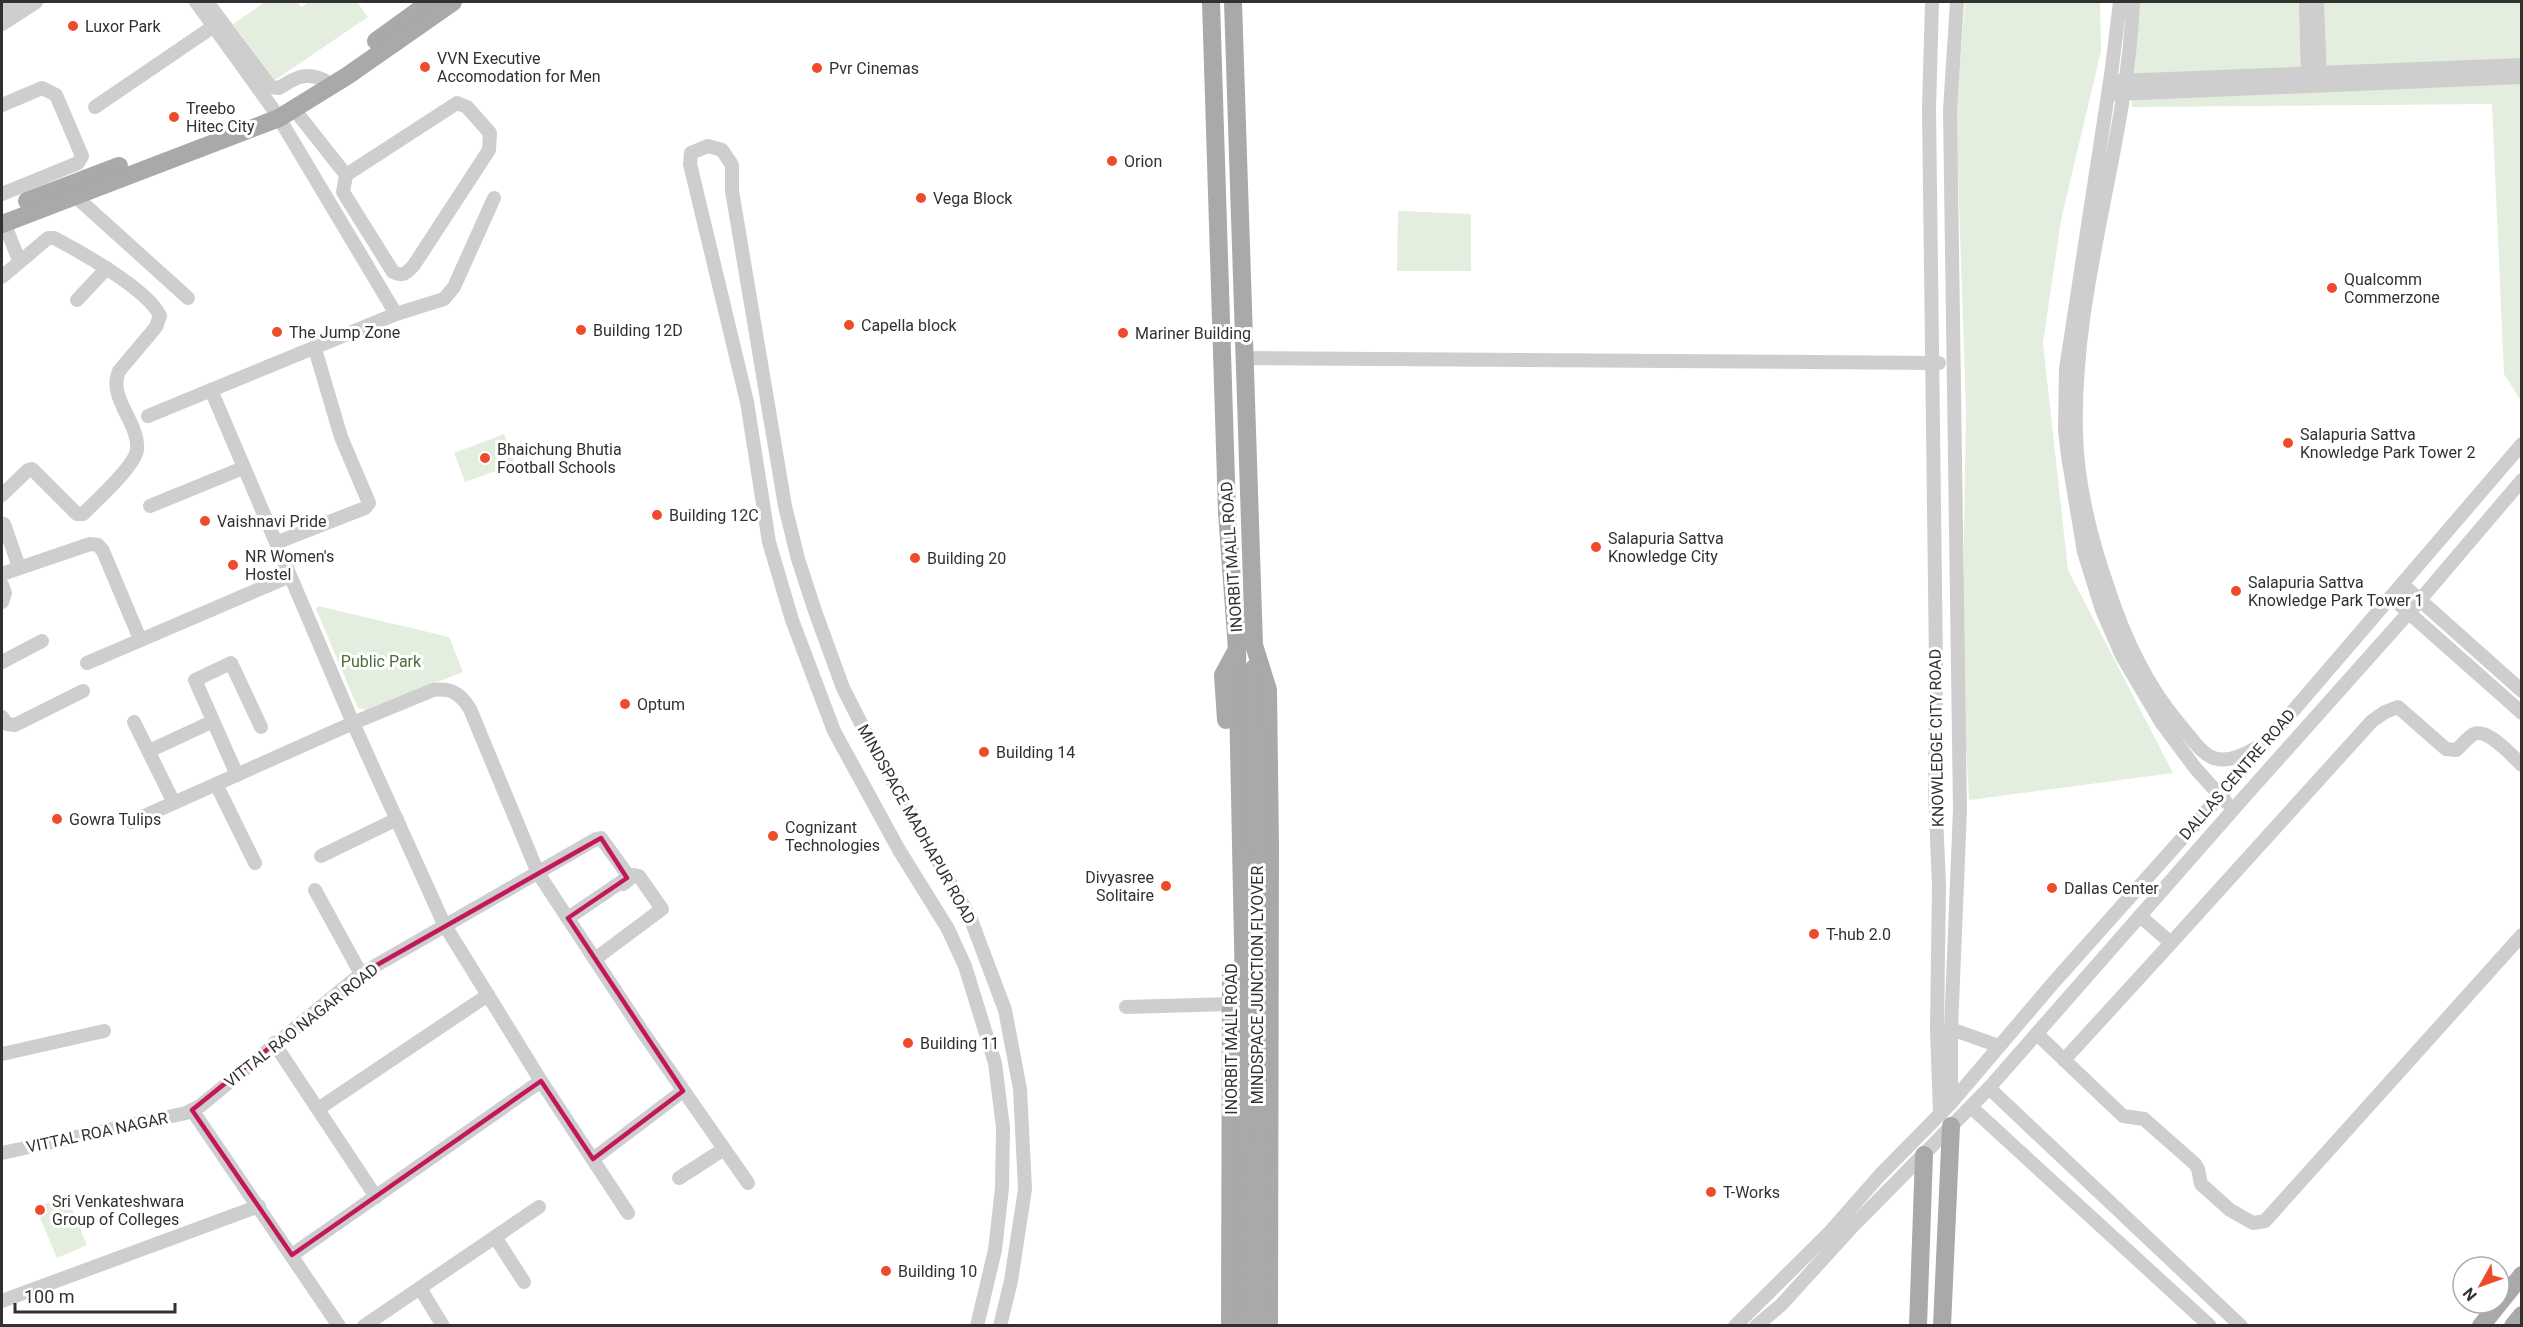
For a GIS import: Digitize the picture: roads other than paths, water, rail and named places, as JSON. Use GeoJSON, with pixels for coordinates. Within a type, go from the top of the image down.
{"type":"FeatureCollection","features":[{"type":"Feature","properties":{"kind":"main road"},"geometry":{"type":"LineString","coordinates":[[282,111],[430,2]]}},
{"type":"Feature","properties":{"kind":"main road"},"geometry":{"type":"LineString","coordinates":[[2,220],[282,111],[347,76],[453,2]]}},
{"type":"Feature","properties":{"kind":"main road","name":"INORBIT MALL ROAD"},"geometry":{"type":"LineString","coordinates":[[1211,2],[1227,512],[1245,647],[1268,690],[1269,1326]]}},
{"type":"Feature","properties":{"kind":"main road","name":"INORBIT MALL ROAD"},"geometry":{"type":"LineString","coordinates":[[1233,2],[1245,358],[1245,647]]}},
{"type":"Feature","properties":{"kind":"main road","name":"MINDSPACE JUNCTION FLYOVER"},"geometry":{"type":"LineString","coordinates":[[1240,1326],[1245,995],[1245,647]]}},
{"type":"Feature","properties":{"kind":"main road","name":"INORBIT MALL ROAD"},"geometry":{"type":"LineString","coordinates":[[1230,1326],[1232,1101],[1245,995]]}},
{"type":"Feature","properties":{"kind":"main road","name":"MINDSPACE JUNCTION FLYOVER"},"geometry":{"type":"LineString","coordinates":[[1245,995],[1255,1326]]}},
{"type":"Feature","properties":{"kind":"main road"},"geometry":{"type":"LineString","coordinates":[[1232,1101],[1269,1102]]}},
{"type":"Feature","properties":{"kind":"main road"},"geometry":{"type":"LineString","coordinates":[[1942,1326],[1946,1120]]}},
{"type":"Feature","properties":{"kind":"main road"},"geometry":{"type":"LineString","coordinates":[[1918,1326],[1923,1155]]}},
{"type":"Feature","properties":{"kind":"main road"},"geometry":{"type":"LineString","coordinates":[[2481,1326],[2522,1275]]}},
{"type":"Feature","properties":{"kind":"main road"},"geometry":{"type":"LineString","coordinates":[[1919,1283],[1944,1285]]}},
{"type":"Feature","properties":{"kind":"main road"},"geometry":{"type":"LineString","coordinates":[[2513,1326],[2522,1315]]}},
{"type":"Feature","properties":{"kind":"street"},"geometry":{"type":"LineString","coordinates":[[2,11],[16,2]]}},
{"type":"Feature","properties":{"kind":"street"},"geometry":{"type":"LineString","coordinates":[[2,24],[36,2]]}},
{"type":"Feature","properties":{"kind":"street"},"geometry":{"type":"LineString","coordinates":[[196,2],[282,111],[346,175]]}},
{"type":"Feature","properties":{"kind":"street"},"geometry":{"type":"LineString","coordinates":[[207,2],[272,87],[279,88],[305,75],[324,80]]}},
{"type":"Feature","properties":{"kind":"street","name":"KNOWLEDGE CITY ROAD"},"geometry":{"type":"LineString","coordinates":[[1932,2],[1929,109],[1936,664],[1935,793],[1939,885],[1937,1029],[1946,1120]]}},
{"type":"Feature","properties":{"kind":"street","name":"KNOWLEDGE CITY ROAD"},"geometry":{"type":"LineString","coordinates":[[1951,1103],[1951,1029],[1960,809],[1950,110],[1957,2]]}},
{"type":"Feature","properties":{"kind":"street"},"geometry":{"type":"LineString","coordinates":[[2120,2],[2066,369],[2065,430],[2070,474],[2084,552],[2102,610],[2122,656],[2161,722],[2196,769],[2234,809]]}},
{"type":"Feature","properties":{"kind":"street"},"geometry":{"type":"LineString","coordinates":[[2133,2],[2124,88],[2091,274],[2079,364],[2076,434],[2088,516],[2101,567],[2128,639],[2162,702],[2171,714],[2204,752],[2219,761],[2237,758],[2264,744]]}},
{"type":"Feature","properties":{"kind":"street"},"geometry":{"type":"LineString","coordinates":[[2306,2],[2314,80]]}},
{"type":"Feature","properties":{"kind":"street"},"geometry":{"type":"LineString","coordinates":[[2314,80],[2317,2]]}},
{"type":"Feature","properties":{"kind":"street"},"geometry":{"type":"LineString","coordinates":[[95,107],[214,26]]}},
{"type":"Feature","properties":{"kind":"street"},"geometry":{"type":"LineString","coordinates":[[2466,74],[2522,65]]}},
{"type":"Feature","properties":{"kind":"street"},"geometry":{"type":"LineString","coordinates":[[2109,88],[2466,74],[2522,77]]}},
{"type":"Feature","properties":{"kind":"street"},"geometry":{"type":"LineString","coordinates":[[2,105],[42,88],[52,92],[56,95],[82,156],[78,163],[2,194]]}},
{"type":"Feature","properties":{"kind":"street"},"geometry":{"type":"LineString","coordinates":[[457,104],[467,107],[490,133],[492,142],[489,150],[414,265],[407,273],[401,275],[393,272],[343,192],[346,175],[457,104]]}},
{"type":"Feature","properties":{"kind":"street"},"geometry":{"type":"LineString","coordinates":[[282,111],[396,314]]}},
{"type":"Feature","properties":{"kind":"street","name":"MINDSPACE MADHAPUR ROAD"},"geometry":{"type":"LineString","coordinates":[[976,1326],[995,1250],[1002,1188],[1002,1128],[995,1063],[965,966],[948,929],[899,850],[834,730],[792,620],[769,542],[747,402],[690,165],[691,153],[708,146],[722,150],[732,165],[732,191],[766,400],[785,506],[798,559],[841,682],[900,797],[970,917],[1005,1010],[1020,1089],[1025,1189],[1011,1281],[1000,1326]]}},
{"type":"Feature","properties":{"kind":"street"},"geometry":{"type":"LineString","coordinates":[[66,195],[188,298]]}},
{"type":"Feature","properties":{"kind":"street"},"geometry":{"type":"LineString","coordinates":[[148,416],[396,314],[436,303],[450,294],[494,198]]}},
{"type":"Feature","properties":{"kind":"street"},"geometry":{"type":"LineString","coordinates":[[2,220],[19,260]]}},
{"type":"Feature","properties":{"kind":"street"},"geometry":{"type":"LineString","coordinates":[[2,274],[51,238],[107,268],[153,305],[160,316],[156,327],[119,371],[116,378],[116,388],[135,435],[137,450],[134,459],[83,514],[77,514],[32,469],[28,470],[2,495]]}},
{"type":"Feature","properties":{"kind":"street"},"geometry":{"type":"LineString","coordinates":[[77,300],[107,268]]}},
{"type":"Feature","properties":{"kind":"street"},"geometry":{"type":"LineString","coordinates":[[376,282],[393,272]]}},
{"type":"Feature","properties":{"kind":"street"},"geometry":{"type":"LineString","coordinates":[[278,542],[365,508],[369,503],[341,437],[315,349]]}},
{"type":"Feature","properties":{"kind":"street"},"geometry":{"type":"LineString","coordinates":[[1245,358],[1953,362]]}},
{"type":"Feature","properties":{"kind":"street"},"geometry":{"type":"LineString","coordinates":[[212,390],[353,723],[444,924],[541,1081],[628,1213]]}},
{"type":"Feature","properties":{"kind":"street"},"geometry":{"type":"LineString","coordinates":[[747,402],[766,400]]}},
{"type":"Feature","properties":{"kind":"street","name":"DALLAS CENTRE ROAD"},"geometry":{"type":"LineString","coordinates":[[1946,1120],[1951,1103],[2220,796],[2522,444]]}},
{"type":"Feature","properties":{"kind":"street"},"geometry":{"type":"LineString","coordinates":[[194,480],[242,464]]}},
{"type":"Feature","properties":{"kind":"street"},"geometry":{"type":"LineString","coordinates":[[150,506],[242,464]]}},
{"type":"Feature","properties":{"kind":"street","name":"DALLAS CENTRE ROAD"},"geometry":{"type":"LineString","coordinates":[[1946,1120],[1971,1107],[1989,1088],[2409,613],[2522,480]]}},
{"type":"Feature","properties":{"kind":"street"},"geometry":{"type":"LineString","coordinates":[[3,528],[16,566],[93,543],[98,544],[140,639]]}},
{"type":"Feature","properties":{"kind":"street"},"geometry":{"type":"LineString","coordinates":[[87,663],[290,576]]}},
{"type":"Feature","properties":{"kind":"street"},"geometry":{"type":"LineString","coordinates":[[2402,584],[2522,691]]}},
{"type":"Feature","properties":{"kind":"street"},"geometry":{"type":"LineString","coordinates":[[2,585],[5,593],[2,602]]}},
{"type":"Feature","properties":{"kind":"street"},"geometry":{"type":"LineString","coordinates":[[2391,597],[2522,713]]}},
{"type":"Feature","properties":{"kind":"street"},"geometry":{"type":"LineString","coordinates":[[2,662],[42,641]]}},
{"type":"Feature","properties":{"kind":"street"},"geometry":{"type":"LineString","coordinates":[[237,775],[195,682],[196,679],[231,663],[261,727]]}},
{"type":"Feature","properties":{"kind":"street"},"geometry":{"type":"LineString","coordinates":[[131,822],[353,723],[433,690],[455,691],[470,709],[538,873],[682,1091],[748,1183]]}},
{"type":"Feature","properties":{"kind":"street"},"geometry":{"type":"LineString","coordinates":[[2,717],[7,724],[15,725],[82,692]]}},
{"type":"Feature","properties":{"kind":"street"},"geometry":{"type":"LineString","coordinates":[[2064,1060],[2372,721],[2385,712],[2398,707],[2446,749],[2456,750],[2473,735],[2481,733],[2490,736],[2522,765]]}},
{"type":"Feature","properties":{"kind":"street"},"geometry":{"type":"LineString","coordinates":[[134,722],[174,803]]}},
{"type":"Feature","properties":{"kind":"street"},"geometry":{"type":"LineString","coordinates":[[148,751],[206,725]]}},
{"type":"Feature","properties":{"kind":"street"},"geometry":{"type":"LineString","coordinates":[[216,784],[255,863]]}},
{"type":"Feature","properties":{"kind":"street"},"geometry":{"type":"LineString","coordinates":[[321,856],[397,819]]}},
{"type":"Feature","properties":{"kind":"street","name":"VITTAL RAO NAGAR ROAD"},"geometry":{"type":"LineString","coordinates":[[192,1110],[361,974],[444,924],[601,838],[625,871],[627,878],[570,920]]}},
{"type":"Feature","properties":{"kind":"street"},"geometry":{"type":"LineString","coordinates":[[570,920],[636,875],[662,906],[662,909],[595,959]]}},
{"type":"Feature","properties":{"kind":"street"},"geometry":{"type":"LineString","coordinates":[[315,890],[361,974]]}},
{"type":"Feature","properties":{"kind":"street"},"geometry":{"type":"LineString","coordinates":[[2140,916],[2170,943]]}},
{"type":"Feature","properties":{"kind":"street","name":"MINDSPACE MADHAPUR ROAD"},"geometry":{"type":"LineString","coordinates":[[948,929],[970,917]]}},
{"type":"Feature","properties":{"kind":"street"},"geometry":{"type":"LineString","coordinates":[[2037,1034],[2123,1116],[2144,1119],[2195,1164],[2201,1184],[2230,1210],[2253,1223],[2265,1221],[2522,935]]}},
{"type":"Feature","properties":{"kind":"street"},"geometry":{"type":"LineString","coordinates":[[318,1109],[488,995]]}},
{"type":"Feature","properties":{"kind":"street"},"geometry":{"type":"LineString","coordinates":[[1126,1007],[1245,995]]}},
{"type":"Feature","properties":{"kind":"street"},"geometry":{"type":"LineString","coordinates":[[1951,1029],[2000,1046]]}},
{"type":"Feature","properties":{"kind":"street"},"geometry":{"type":"LineString","coordinates":[[2,1054],[104,1030]]}},
{"type":"Feature","properties":{"kind":"street"},"geometry":{"type":"LineString","coordinates":[[274,1043],[376,1197]]}},
{"type":"Feature","properties":{"kind":"street"},"geometry":{"type":"LineString","coordinates":[[292,1254],[541,1081]]}},
{"type":"Feature","properties":{"kind":"street"},"geometry":{"type":"LineString","coordinates":[[1989,1088],[2241,1326]]}},
{"type":"Feature","properties":{"kind":"street"},"geometry":{"type":"LineString","coordinates":[[593,1159],[682,1091]]}},
{"type":"Feature","properties":{"kind":"street"},"geometry":{"type":"LineString","coordinates":[[1971,1107],[2210,1326]]}},
{"type":"Feature","properties":{"kind":"street"},"geometry":{"type":"LineString","coordinates":[[192,1110],[339,1326]]}},
{"type":"Feature","properties":{"kind":"street","name":"VITTAL ROA NAGAR"},"geometry":{"type":"LineString","coordinates":[[2,1154],[192,1110]]}},
{"type":"Feature","properties":{"kind":"street"},"geometry":{"type":"LineString","coordinates":[[1756,1326],[1781,1305],[1923,1155],[1946,1120]]}},
{"type":"Feature","properties":{"kind":"street"},"geometry":{"type":"LineString","coordinates":[[1735,1326],[1946,1120]]}},
{"type":"Feature","properties":{"kind":"street"},"geometry":{"type":"LineString","coordinates":[[679,1178],[724,1149]]}},
{"type":"Feature","properties":{"kind":"street"},"geometry":{"type":"LineString","coordinates":[[2,1301],[259,1206]]}},
{"type":"Feature","properties":{"kind":"street"},"geometry":{"type":"LineString","coordinates":[[364,1326],[538,1208]]}},
{"type":"Feature","properties":{"kind":"street"},"geometry":{"type":"LineString","coordinates":[[495,1237],[524,1282]]}},
{"type":"Feature","properties":{"kind":"street"},"geometry":{"type":"LineString","coordinates":[[1796,1266],[1807,1276]]}},
{"type":"Feature","properties":{"kind":"street"},"geometry":{"type":"LineString","coordinates":[[420,1287],[443,1326]]}},
{"type":"Feature","properties":{"kind":"place","name":"Luxor Park"},"geometry":{"type":"Point","coordinates":[73,26]}},
{"type":"Feature","properties":{"kind":"place","name":"VVN Executive Accomodation for Men"},"geometry":{"type":"Point","coordinates":[425,67]}},
{"type":"Feature","properties":{"kind":"place","name":"Pvr Cinemas"},"geometry":{"type":"Point","coordinates":[817,68]}},
{"type":"Feature","properties":{"kind":"place","name":"Treebo Hitec City"},"geometry":{"type":"Point","coordinates":[174,117]}},
{"type":"Feature","properties":{"kind":"place","name":"Orion"},"geometry":{"type":"Point","coordinates":[1112,161]}},
{"type":"Feature","properties":{"kind":"place","name":"Vega Block"},"geometry":{"type":"Point","coordinates":[921,198]}},
{"type":"Feature","properties":{"kind":"place","name":"Qualcomm Commerzone"},"geometry":{"type":"Point","coordinates":[2332,288]}},
{"type":"Feature","properties":{"kind":"place","name":"Capella block"},"geometry":{"type":"Point","coordinates":[849,325]}},
{"type":"Feature","properties":{"kind":"place","name":"Building 12D"},"geometry":{"type":"Point","coordinates":[581,330]}},
{"type":"Feature","properties":{"kind":"place","name":"The Jump Zone"},"geometry":{"type":"Point","coordinates":[277,332]}},
{"type":"Feature","properties":{"kind":"place","name":"Mariner Building"},"geometry":{"type":"Point","coordinates":[1123,333]}},
{"type":"Feature","properties":{"kind":"place","name":"Salapuria Sattva Knowledge Park Tower 2"},"geometry":{"type":"Point","coordinates":[2288,443]}},
{"type":"Feature","properties":{"kind":"place","name":"Bhaichung Bhutia Football Schools"},"geometry":{"type":"Point","coordinates":[485,458]}},
{"type":"Feature","properties":{"kind":"place","name":"Building 12C"},"geometry":{"type":"Point","coordinates":[657,515]}},
{"type":"Feature","properties":{"kind":"place","name":"Vaishnavi Pride"},"geometry":{"type":"Point","coordinates":[205,521]}},
{"type":"Feature","properties":{"kind":"place","name":"Salapuria Sattva Knowledge City"},"geometry":{"type":"Point","coordinates":[1596,547]}},
{"type":"Feature","properties":{"kind":"place","name":"Building 20"},"geometry":{"type":"Point","coordinates":[915,558]}},
{"type":"Feature","properties":{"kind":"place","name":"NR Women's Hostel"},"geometry":{"type":"Point","coordinates":[233,565]}},
{"type":"Feature","properties":{"kind":"place","name":"Salapuria Sattva Knowledge Park Tower 1"},"geometry":{"type":"Point","coordinates":[2236,591]}},
{"type":"Feature","properties":{"kind":"place","name":"Optum"},"geometry":{"type":"Point","coordinates":[625,704]}},
{"type":"Feature","properties":{"kind":"place","name":"Building 14"},"geometry":{"type":"Point","coordinates":[984,752]}},
{"type":"Feature","properties":{"kind":"place","name":"Gowra Tulips"},"geometry":{"type":"Point","coordinates":[57,819]}},
{"type":"Feature","properties":{"kind":"place","name":"Cognizant Technologies"},"geometry":{"type":"Point","coordinates":[773,836]}},
{"type":"Feature","properties":{"kind":"place","name":"Divyasree Solitaire"},"geometry":{"type":"Point","coordinates":[1166,886]}},
{"type":"Feature","properties":{"kind":"place","name":"Dallas Center"},"geometry":{"type":"Point","coordinates":[2052,888]}},
{"type":"Feature","properties":{"kind":"place","name":"T-hub 2.0"},"geometry":{"type":"Point","coordinates":[1814,934]}},
{"type":"Feature","properties":{"kind":"place","name":"Building 11"},"geometry":{"type":"Point","coordinates":[908,1043]}},
{"type":"Feature","properties":{"kind":"place","name":"T-Works"},"geometry":{"type":"Point","coordinates":[1711,1192]}},
{"type":"Feature","properties":{"kind":"place","name":"Sri Venkateshwara Group of Colleges"},"geometry":{"type":"Point","coordinates":[40,1210]}},
{"type":"Feature","properties":{"kind":"place","name":"Building 10"},"geometry":{"type":"Point","coordinates":[886,1271]}},
{"type":"Feature","properties":{"kind":"park label","name":"Public Park"},"geometry":{"type":"Point","coordinates":[381,661]}}]}
